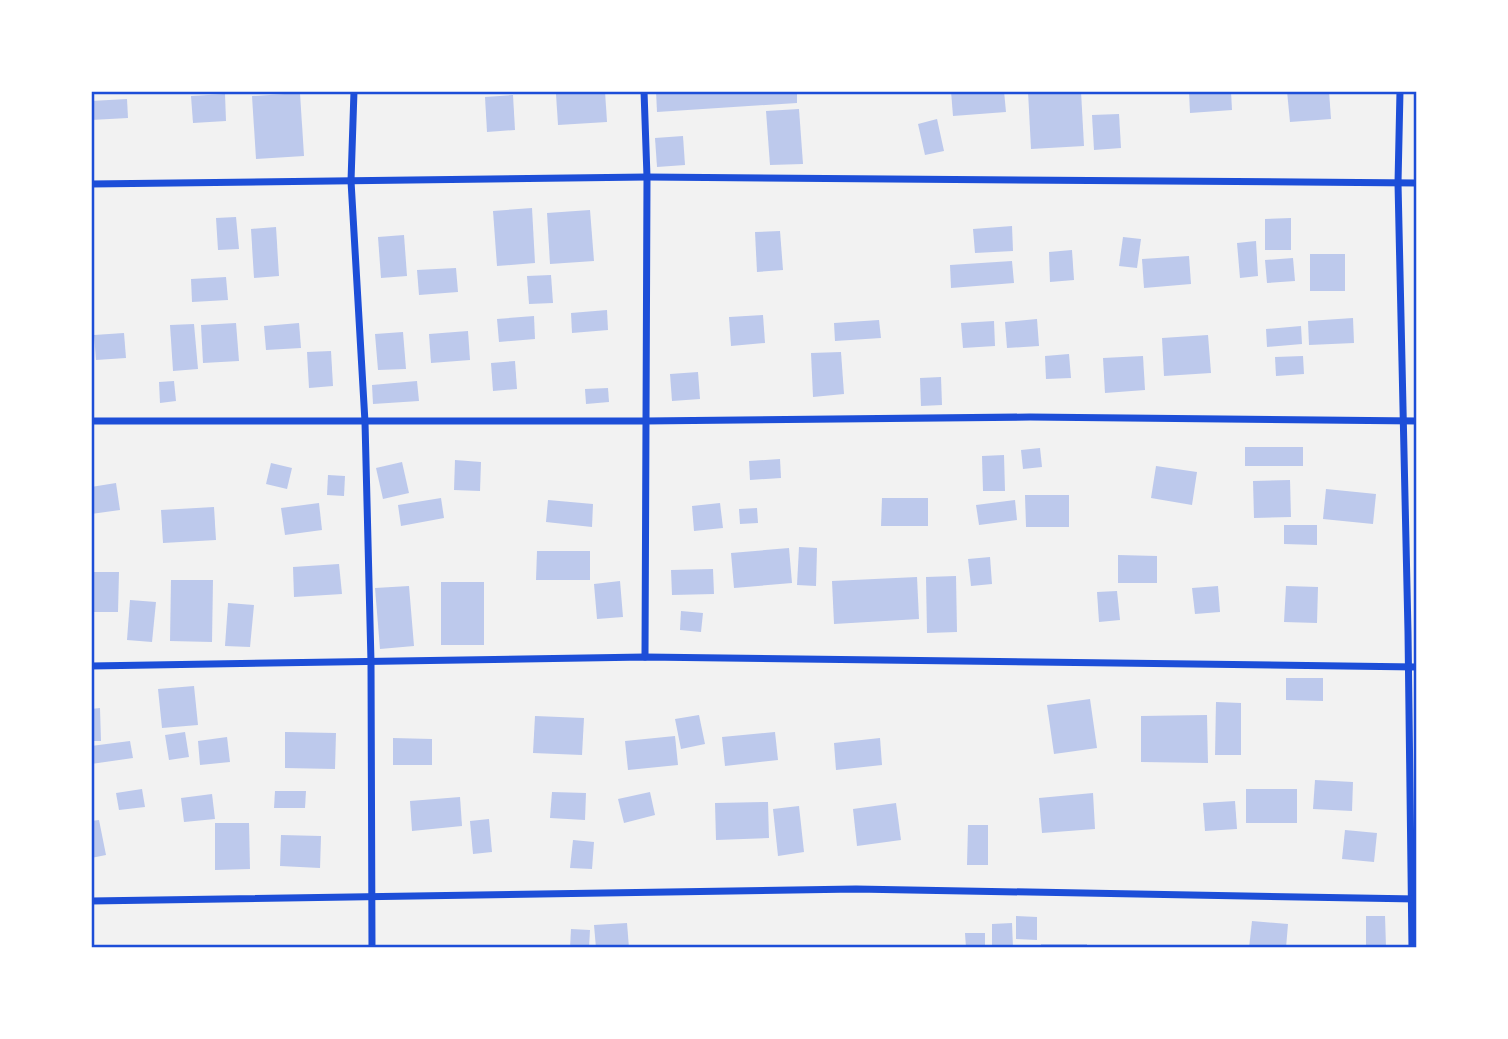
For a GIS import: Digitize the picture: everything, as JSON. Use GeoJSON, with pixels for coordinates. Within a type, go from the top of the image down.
{"type":"FeatureCollection","features":[{"type":"Feature","properties":{"kind":"street"},"geometry":{"type":"LineString","coordinates":[[354,91],[351,181],[365,422],[371,662],[372,948]]}},
{"type":"Feature","properties":{"kind":"street"},"geometry":{"type":"LineString","coordinates":[[644,91],[647,177],[645,657]]}},
{"type":"Feature","properties":{"kind":"street"},"geometry":{"type":"LineString","coordinates":[[1400,91],[1398,183],[1413,667],[1412,948]]}},
{"type":"Feature","properties":{"kind":"street"},"geometry":{"type":"LineString","coordinates":[[91,184],[647,177],[1417,183]]}},
{"type":"Feature","properties":{"kind":"street"},"geometry":{"type":"LineString","coordinates":[[91,421],[646,421],[1030,417],[1417,421]]}},
{"type":"Feature","properties":{"kind":"street"},"geometry":{"type":"LineString","coordinates":[[91,666],[645,657],[1413,667]]}},
{"type":"Feature","properties":{"kind":"street"},"geometry":{"type":"LineString","coordinates":[[91,901],[856,889],[1414,899]]}},
{"type":"Feature","properties":{"kind":"building"},"geometry":{"type":"Polygon","coordinates":[[[605,91],[607,122],[558,125],[556,94],[605,91]]]}},
{"type":"Feature","properties":{"kind":"building"},"geometry":{"type":"Polygon","coordinates":[[[656,91],[797,91],[797,103],[657,112],[656,91]]]}},
{"type":"Feature","properties":{"kind":"building"},"geometry":{"type":"Polygon","coordinates":[[[951,91],[1004,91],[1006,112],[953,116],[951,91]]]}},
{"type":"Feature","properties":{"kind":"building"},"geometry":{"type":"Polygon","coordinates":[[[1028,91],[1081,91],[1084,146],[1031,149],[1028,91]]]}},
{"type":"Feature","properties":{"kind":"building"},"geometry":{"type":"Polygon","coordinates":[[[1189,91],[1231,91],[1232,110],[1190,113],[1189,91]]]}},
{"type":"Feature","properties":{"kind":"building"},"geometry":{"type":"Polygon","coordinates":[[[1287,91],[1329,91],[1331,119],[1290,122],[1287,91]]]}},
{"type":"Feature","properties":{"kind":"building"},"geometry":{"type":"Polygon","coordinates":[[[300,93],[304,156],[256,159],[252,96],[300,93]]]}},
{"type":"Feature","properties":{"kind":"building"},"geometry":{"type":"Polygon","coordinates":[[[225,94],[226,121],[193,123],[191,96],[225,94]]]}},
{"type":"Feature","properties":{"kind":"building"},"geometry":{"type":"Polygon","coordinates":[[[513,95],[515,130],[487,132],[485,97],[513,95]]]}},
{"type":"Feature","properties":{"kind":"building"},"geometry":{"type":"Polygon","coordinates":[[[127,99],[128,118],[91,120],[91,101],[127,99]]]}},
{"type":"Feature","properties":{"kind":"building"},"geometry":{"type":"Polygon","coordinates":[[[799,109],[803,164],[770,165],[766,111],[799,109]]]}},
{"type":"Feature","properties":{"kind":"building"},"geometry":{"type":"Polygon","coordinates":[[[1119,114],[1121,148],[1094,150],[1092,115],[1119,114]]]}},
{"type":"Feature","properties":{"kind":"building"},"geometry":{"type":"Polygon","coordinates":[[[937,119],[944,151],[925,155],[918,124],[937,119]]]}},
{"type":"Feature","properties":{"kind":"building"},"geometry":{"type":"Polygon","coordinates":[[[683,136],[685,165],[657,167],[655,138],[683,136]]]}},
{"type":"Feature","properties":{"kind":"building"},"geometry":{"type":"Polygon","coordinates":[[[532,208],[535,263],[497,266],[493,211],[532,208]]]}},
{"type":"Feature","properties":{"kind":"building"},"geometry":{"type":"Polygon","coordinates":[[[590,210],[594,261],[550,264],[547,213],[590,210]]]}},
{"type":"Feature","properties":{"kind":"building"},"geometry":{"type":"Polygon","coordinates":[[[236,217],[239,249],[218,250],[216,218],[236,217]]]}},
{"type":"Feature","properties":{"kind":"building"},"geometry":{"type":"Polygon","coordinates":[[[1291,218],[1291,250],[1265,250],[1265,219],[1291,218]]]}},
{"type":"Feature","properties":{"kind":"building"},"geometry":{"type":"Polygon","coordinates":[[[1012,226],[1013,251],[975,253],[973,229],[1012,226]]]}},
{"type":"Feature","properties":{"kind":"building"},"geometry":{"type":"Polygon","coordinates":[[[276,227],[279,276],[254,278],[251,229],[276,227]]]}},
{"type":"Feature","properties":{"kind":"building"},"geometry":{"type":"Polygon","coordinates":[[[780,231],[783,270],[757,272],[755,232],[780,231]]]}},
{"type":"Feature","properties":{"kind":"building"},"geometry":{"type":"Polygon","coordinates":[[[404,235],[407,276],[381,278],[378,237],[404,235]]]}},
{"type":"Feature","properties":{"kind":"building"},"geometry":{"type":"Polygon","coordinates":[[[1123,237],[1141,239],[1137,268],[1119,266],[1123,237]]]}},
{"type":"Feature","properties":{"kind":"building"},"geometry":{"type":"Polygon","coordinates":[[[1256,241],[1258,276],[1240,278],[1237,243],[1256,241]]]}},
{"type":"Feature","properties":{"kind":"building"},"geometry":{"type":"Polygon","coordinates":[[[1072,250],[1074,280],[1050,282],[1049,252],[1072,250]]]}},
{"type":"Feature","properties":{"kind":"building"},"geometry":{"type":"Polygon","coordinates":[[[1310,254],[1345,254],[1345,291],[1310,291],[1310,254]]]}},
{"type":"Feature","properties":{"kind":"building"},"geometry":{"type":"Polygon","coordinates":[[[1189,256],[1191,284],[1144,288],[1142,259],[1189,256]]]}},
{"type":"Feature","properties":{"kind":"building"},"geometry":{"type":"Polygon","coordinates":[[[1293,258],[1295,281],[1267,283],[1265,260],[1293,258]]]}},
{"type":"Feature","properties":{"kind":"building"},"geometry":{"type":"Polygon","coordinates":[[[1012,261],[1014,283],[951,288],[950,265],[1012,261]]]}},
{"type":"Feature","properties":{"kind":"building"},"geometry":{"type":"Polygon","coordinates":[[[456,268],[458,292],[419,295],[417,270],[456,268]]]}},
{"type":"Feature","properties":{"kind":"building"},"geometry":{"type":"Polygon","coordinates":[[[551,275],[553,303],[529,304],[527,276],[551,275]]]}},
{"type":"Feature","properties":{"kind":"building"},"geometry":{"type":"Polygon","coordinates":[[[226,277],[228,300],[192,302],[191,279],[226,277]]]}},
{"type":"Feature","properties":{"kind":"building"},"geometry":{"type":"Polygon","coordinates":[[[607,310],[608,330],[572,333],[571,313],[607,310]]]}},
{"type":"Feature","properties":{"kind":"building"},"geometry":{"type":"Polygon","coordinates":[[[763,315],[765,343],[731,346],[729,317],[763,315]]]}},
{"type":"Feature","properties":{"kind":"building"},"geometry":{"type":"Polygon","coordinates":[[[534,316],[535,339],[499,342],[497,319],[534,316]]]}},
{"type":"Feature","properties":{"kind":"building"},"geometry":{"type":"Polygon","coordinates":[[[1353,318],[1354,343],[1309,345],[1308,321],[1353,318]]]}},
{"type":"Feature","properties":{"kind":"building"},"geometry":{"type":"Polygon","coordinates":[[[1037,319],[1039,346],[1007,348],[1005,322],[1037,319]]]}},
{"type":"Feature","properties":{"kind":"building"},"geometry":{"type":"Polygon","coordinates":[[[879,320],[881,338],[835,341],[834,323],[879,320]]]}},
{"type":"Feature","properties":{"kind":"building"},"geometry":{"type":"Polygon","coordinates":[[[994,321],[995,346],[963,348],[961,323],[994,321]]]}},
{"type":"Feature","properties":{"kind":"building"},"geometry":{"type":"Polygon","coordinates":[[[236,323],[239,361],[203,363],[201,325],[236,323]]]}},
{"type":"Feature","properties":{"kind":"building"},"geometry":{"type":"Polygon","coordinates":[[[299,323],[301,348],[266,350],[264,326],[299,323]]]}},
{"type":"Feature","properties":{"kind":"building"},"geometry":{"type":"Polygon","coordinates":[[[194,324],[198,369],[173,371],[170,325],[194,324]]]}},
{"type":"Feature","properties":{"kind":"building"},"geometry":{"type":"Polygon","coordinates":[[[1301,326],[1302,344],[1267,347],[1266,329],[1301,326]]]}},
{"type":"Feature","properties":{"kind":"building"},"geometry":{"type":"Polygon","coordinates":[[[468,331],[470,360],[431,363],[429,334],[468,331]]]}},
{"type":"Feature","properties":{"kind":"building"},"geometry":{"type":"Polygon","coordinates":[[[403,332],[406,369],[378,370],[375,334],[403,332]]]}},
{"type":"Feature","properties":{"kind":"building"},"geometry":{"type":"Polygon","coordinates":[[[124,333],[126,358],[96,360],[94,335],[124,333]]]}},
{"type":"Feature","properties":{"kind":"building"},"geometry":{"type":"Polygon","coordinates":[[[1208,335],[1211,373],[1164,376],[1162,338],[1208,335]]]}},
{"type":"Feature","properties":{"kind":"building"},"geometry":{"type":"Polygon","coordinates":[[[331,351],[333,386],[309,388],[307,352],[331,351]]]}},
{"type":"Feature","properties":{"kind":"building"},"geometry":{"type":"Polygon","coordinates":[[[841,352],[844,394],[813,397],[811,353],[841,352]]]}},
{"type":"Feature","properties":{"kind":"building"},"geometry":{"type":"Polygon","coordinates":[[[1069,354],[1071,378],[1046,379],[1045,356],[1069,354]]]}},
{"type":"Feature","properties":{"kind":"building"},"geometry":{"type":"Polygon","coordinates":[[[1143,356],[1145,390],[1105,393],[1103,358],[1143,356]]]}},
{"type":"Feature","properties":{"kind":"building"},"geometry":{"type":"Polygon","coordinates":[[[1303,356],[1304,374],[1276,376],[1275,357],[1303,356]]]}},
{"type":"Feature","properties":{"kind":"building"},"geometry":{"type":"Polygon","coordinates":[[[515,361],[517,389],[493,391],[491,363],[515,361]]]}},
{"type":"Feature","properties":{"kind":"building"},"geometry":{"type":"Polygon","coordinates":[[[698,372],[700,399],[672,401],[670,374],[698,372]]]}},
{"type":"Feature","properties":{"kind":"building"},"geometry":{"type":"Polygon","coordinates":[[[941,377],[942,405],[921,406],[920,378],[941,377]]]}},
{"type":"Feature","properties":{"kind":"building"},"geometry":{"type":"Polygon","coordinates":[[[174,381],[176,401],[160,403],[159,382],[174,381]]]}},
{"type":"Feature","properties":{"kind":"building"},"geometry":{"type":"Polygon","coordinates":[[[417,381],[419,401],[373,404],[372,385],[417,381]]]}},
{"type":"Feature","properties":{"kind":"building"},"geometry":{"type":"Polygon","coordinates":[[[608,388],[609,402],[586,404],[585,389],[608,388]]]}},
{"type":"Feature","properties":{"kind":"building"},"geometry":{"type":"Polygon","coordinates":[[[1245,447],[1303,447],[1303,466],[1245,466],[1245,447]]]}},
{"type":"Feature","properties":{"kind":"building"},"geometry":{"type":"Polygon","coordinates":[[[1040,448],[1042,467],[1023,469],[1021,450],[1040,448]]]}},
{"type":"Feature","properties":{"kind":"building"},"geometry":{"type":"Polygon","coordinates":[[[1004,455],[1005,491],[983,491],[982,456],[1004,455]]]}},
{"type":"Feature","properties":{"kind":"building"},"geometry":{"type":"Polygon","coordinates":[[[780,459],[781,478],[750,480],[749,461],[780,459]]]}},
{"type":"Feature","properties":{"kind":"building"},"geometry":{"type":"Polygon","coordinates":[[[455,460],[481,462],[480,491],[454,490],[455,460]]]}},
{"type":"Feature","properties":{"kind":"building"},"geometry":{"type":"Polygon","coordinates":[[[402,462],[409,493],[383,499],[376,468],[402,462]]]}},
{"type":"Feature","properties":{"kind":"building"},"geometry":{"type":"Polygon","coordinates":[[[271,463],[292,468],[287,489],[266,484],[271,463]]]}},
{"type":"Feature","properties":{"kind":"building"},"geometry":{"type":"Polygon","coordinates":[[[1156,466],[1197,472],[1192,505],[1151,498],[1156,466]]]}},
{"type":"Feature","properties":{"kind":"building"},"geometry":{"type":"Polygon","coordinates":[[[328,475],[345,476],[344,496],[327,495],[328,475]]]}},
{"type":"Feature","properties":{"kind":"building"},"geometry":{"type":"Polygon","coordinates":[[[1290,480],[1291,517],[1254,518],[1253,481],[1290,480]]]}},
{"type":"Feature","properties":{"kind":"building"},"geometry":{"type":"Polygon","coordinates":[[[116,483],[120,510],[91,514],[91,487],[116,483]]]}},
{"type":"Feature","properties":{"kind":"building"},"geometry":{"type":"Polygon","coordinates":[[[1326,489],[1376,494],[1373,524],[1323,519],[1326,489]]]}},
{"type":"Feature","properties":{"kind":"building"},"geometry":{"type":"Polygon","coordinates":[[[1025,495],[1069,495],[1069,527],[1026,527],[1025,495]]]}},
{"type":"Feature","properties":{"kind":"building"},"geometry":{"type":"Polygon","coordinates":[[[441,498],[444,518],[401,526],[398,505],[441,498]]]}},
{"type":"Feature","properties":{"kind":"building"},"geometry":{"type":"Polygon","coordinates":[[[882,498],[928,498],[928,526],[881,526],[882,498]]]}},
{"type":"Feature","properties":{"kind":"building"},"geometry":{"type":"Polygon","coordinates":[[[548,500],[593,504],[592,527],[546,522],[548,500]]]}},
{"type":"Feature","properties":{"kind":"building"},"geometry":{"type":"Polygon","coordinates":[[[1015,500],[1017,520],[979,525],[976,505],[1015,500]]]}},
{"type":"Feature","properties":{"kind":"building"},"geometry":{"type":"Polygon","coordinates":[[[319,503],[322,530],[285,535],[281,508],[319,503]]]}},
{"type":"Feature","properties":{"kind":"building"},"geometry":{"type":"Polygon","coordinates":[[[720,503],[723,528],[694,531],[692,506],[720,503]]]}},
{"type":"Feature","properties":{"kind":"building"},"geometry":{"type":"Polygon","coordinates":[[[214,507],[216,540],[163,543],[161,510],[214,507]]]}},
{"type":"Feature","properties":{"kind":"building"},"geometry":{"type":"Polygon","coordinates":[[[757,508],[758,523],[740,524],[739,509],[757,508]]]}},
{"type":"Feature","properties":{"kind":"building"},"geometry":{"type":"Polygon","coordinates":[[[1284,525],[1317,525],[1317,545],[1284,544],[1284,525]]]}},
{"type":"Feature","properties":{"kind":"building"},"geometry":{"type":"Polygon","coordinates":[[[799,547],[817,548],[816,586],[797,585],[799,547]]]}},
{"type":"Feature","properties":{"kind":"building"},"geometry":{"type":"Polygon","coordinates":[[[789,548],[792,583],[734,588],[731,553],[789,548]]]}},
{"type":"Feature","properties":{"kind":"building"},"geometry":{"type":"Polygon","coordinates":[[[537,551],[590,551],[590,580],[536,580],[537,551]]]}},
{"type":"Feature","properties":{"kind":"building"},"geometry":{"type":"Polygon","coordinates":[[[1118,555],[1157,556],[1157,583],[1118,583],[1118,555]]]}},
{"type":"Feature","properties":{"kind":"building"},"geometry":{"type":"Polygon","coordinates":[[[990,557],[992,584],[971,586],[968,559],[990,557]]]}},
{"type":"Feature","properties":{"kind":"building"},"geometry":{"type":"Polygon","coordinates":[[[339,564],[342,594],[294,597],[293,567],[339,564]]]}},
{"type":"Feature","properties":{"kind":"building"},"geometry":{"type":"Polygon","coordinates":[[[713,569],[714,594],[672,595],[671,570],[713,569]]]}},
{"type":"Feature","properties":{"kind":"building"},"geometry":{"type":"Polygon","coordinates":[[[91,572],[119,572],[118,612],[91,612],[91,572]]]}},
{"type":"Feature","properties":{"kind":"building"},"geometry":{"type":"Polygon","coordinates":[[[956,576],[957,632],[927,633],[926,577],[956,576]]]}},
{"type":"Feature","properties":{"kind":"building"},"geometry":{"type":"Polygon","coordinates":[[[917,577],[919,619],[834,624],[832,581],[917,577]]]}},
{"type":"Feature","properties":{"kind":"building"},"geometry":{"type":"Polygon","coordinates":[[[171,580],[213,580],[212,642],[170,641],[171,580]]]}},
{"type":"Feature","properties":{"kind":"building"},"geometry":{"type":"Polygon","coordinates":[[[620,581],[623,617],[597,619],[594,584],[620,581]]]}},
{"type":"Feature","properties":{"kind":"building"},"geometry":{"type":"Polygon","coordinates":[[[441,582],[484,582],[484,645],[441,645],[441,582]]]}},
{"type":"Feature","properties":{"kind":"building"},"geometry":{"type":"Polygon","coordinates":[[[409,586],[414,646],[380,649],[375,588],[409,586]]]}},
{"type":"Feature","properties":{"kind":"building"},"geometry":{"type":"Polygon","coordinates":[[[1218,586],[1220,612],[1195,614],[1192,588],[1218,586]]]}},
{"type":"Feature","properties":{"kind":"building"},"geometry":{"type":"Polygon","coordinates":[[[1286,586],[1318,587],[1317,623],[1284,622],[1286,586]]]}},
{"type":"Feature","properties":{"kind":"building"},"geometry":{"type":"Polygon","coordinates":[[[1117,591],[1120,620],[1099,622],[1097,592],[1117,591]]]}},
{"type":"Feature","properties":{"kind":"building"},"geometry":{"type":"Polygon","coordinates":[[[130,600],[156,602],[152,642],[127,640],[130,600]]]}},
{"type":"Feature","properties":{"kind":"building"},"geometry":{"type":"Polygon","coordinates":[[[228,603],[254,605],[250,647],[225,646],[228,603]]]}},
{"type":"Feature","properties":{"kind":"building"},"geometry":{"type":"Polygon","coordinates":[[[681,611],[703,613],[701,632],[680,630],[681,611]]]}},
{"type":"Feature","properties":{"kind":"building"},"geometry":{"type":"Polygon","coordinates":[[[1286,678],[1323,678],[1323,701],[1286,700],[1286,678]]]}},
{"type":"Feature","properties":{"kind":"building"},"geometry":{"type":"Polygon","coordinates":[[[194,686],[198,725],[162,728],[158,689],[194,686]]]}},
{"type":"Feature","properties":{"kind":"building"},"geometry":{"type":"Polygon","coordinates":[[[1090,699],[1097,748],[1054,754],[1047,705],[1090,699]]]}},
{"type":"Feature","properties":{"kind":"building"},"geometry":{"type":"Polygon","coordinates":[[[1216,702],[1241,703],[1241,755],[1215,755],[1216,702]]]}},
{"type":"Feature","properties":{"kind":"building"},"geometry":{"type":"Polygon","coordinates":[[[100,708],[101,741],[91,741],[91,709],[100,708]]]}},
{"type":"Feature","properties":{"kind":"building"},"geometry":{"type":"Polygon","coordinates":[[[699,715],[705,744],[681,749],[675,719],[699,715]]]}},
{"type":"Feature","properties":{"kind":"building"},"geometry":{"type":"Polygon","coordinates":[[[1207,715],[1208,763],[1141,762],[1141,716],[1207,715]]]}},
{"type":"Feature","properties":{"kind":"building"},"geometry":{"type":"Polygon","coordinates":[[[535,716],[584,718],[582,755],[533,753],[535,716]]]}},
{"type":"Feature","properties":{"kind":"building"},"geometry":{"type":"Polygon","coordinates":[[[185,732],[189,757],[169,760],[165,735],[185,732]]]}},
{"type":"Feature","properties":{"kind":"building"},"geometry":{"type":"Polygon","coordinates":[[[285,732],[336,733],[335,769],[285,768],[285,732]]]}},
{"type":"Feature","properties":{"kind":"building"},"geometry":{"type":"Polygon","coordinates":[[[775,732],[778,760],[725,766],[722,737],[775,732]]]}},
{"type":"Feature","properties":{"kind":"building"},"geometry":{"type":"Polygon","coordinates":[[[675,736],[678,765],[628,770],[625,741],[675,736]]]}},
{"type":"Feature","properties":{"kind":"building"},"geometry":{"type":"Polygon","coordinates":[[[227,737],[230,762],[200,765],[198,741],[227,737]]]}},
{"type":"Feature","properties":{"kind":"building"},"geometry":{"type":"Polygon","coordinates":[[[393,738],[432,739],[432,765],[393,765],[393,738]]]}},
{"type":"Feature","properties":{"kind":"building"},"geometry":{"type":"Polygon","coordinates":[[[880,738],[882,765],[836,770],[834,743],[880,738]]]}},
{"type":"Feature","properties":{"kind":"building"},"geometry":{"type":"Polygon","coordinates":[[[130,741],[133,758],[91,764],[91,746],[130,741]]]}},
{"type":"Feature","properties":{"kind":"building"},"geometry":{"type":"Polygon","coordinates":[[[1315,780],[1353,782],[1352,811],[1313,809],[1315,780]]]}},
{"type":"Feature","properties":{"kind":"building"},"geometry":{"type":"Polygon","coordinates":[[[142,789],[145,807],[119,810],[116,793],[142,789]]]}},
{"type":"Feature","properties":{"kind":"building"},"geometry":{"type":"Polygon","coordinates":[[[1246,789],[1297,789],[1297,823],[1246,823],[1246,789]]]}},
{"type":"Feature","properties":{"kind":"building"},"geometry":{"type":"Polygon","coordinates":[[[275,791],[306,791],[305,808],[274,808],[275,791]]]}},
{"type":"Feature","properties":{"kind":"building"},"geometry":{"type":"Polygon","coordinates":[[[552,792],[586,793],[585,820],[550,818],[552,792]]]}},
{"type":"Feature","properties":{"kind":"building"},"geometry":{"type":"Polygon","coordinates":[[[650,792],[655,815],[624,823],[618,799],[650,792]]]}},
{"type":"Feature","properties":{"kind":"building"},"geometry":{"type":"Polygon","coordinates":[[[1093,793],[1095,829],[1042,833],[1039,798],[1093,793]]]}},
{"type":"Feature","properties":{"kind":"building"},"geometry":{"type":"Polygon","coordinates":[[[212,794],[215,819],[184,822],[181,798],[212,794]]]}},
{"type":"Feature","properties":{"kind":"building"},"geometry":{"type":"Polygon","coordinates":[[[460,797],[462,826],[412,831],[410,801],[460,797]]]}},
{"type":"Feature","properties":{"kind":"building"},"geometry":{"type":"Polygon","coordinates":[[[1235,801],[1237,829],[1205,831],[1203,803],[1235,801]]]}},
{"type":"Feature","properties":{"kind":"building"},"geometry":{"type":"Polygon","coordinates":[[[768,802],[769,838],[716,840],[715,803],[768,802]]]}},
{"type":"Feature","properties":{"kind":"building"},"geometry":{"type":"Polygon","coordinates":[[[896,803],[901,840],[857,846],[853,809],[896,803]]]}},
{"type":"Feature","properties":{"kind":"building"},"geometry":{"type":"Polygon","coordinates":[[[799,806],[804,852],[778,856],[773,809],[799,806]]]}},
{"type":"Feature","properties":{"kind":"building"},"geometry":{"type":"Polygon","coordinates":[[[489,819],[492,852],[473,854],[470,821],[489,819]]]}},
{"type":"Feature","properties":{"kind":"building"},"geometry":{"type":"Polygon","coordinates":[[[99,820],[106,855],[91,858],[91,821],[99,820]]]}},
{"type":"Feature","properties":{"kind":"building"},"geometry":{"type":"Polygon","coordinates":[[[215,823],[249,823],[250,869],[215,870],[215,823]]]}},
{"type":"Feature","properties":{"kind":"building"},"geometry":{"type":"Polygon","coordinates":[[[968,825],[988,825],[988,865],[967,865],[968,825]]]}},
{"type":"Feature","properties":{"kind":"building"},"geometry":{"type":"Polygon","coordinates":[[[1345,830],[1377,833],[1374,862],[1342,859],[1345,830]]]}},
{"type":"Feature","properties":{"kind":"building"},"geometry":{"type":"Polygon","coordinates":[[[281,835],[321,836],[320,868],[280,866],[281,835]]]}},
{"type":"Feature","properties":{"kind":"building"},"geometry":{"type":"Polygon","coordinates":[[[573,840],[594,842],[592,869],[570,868],[573,840]]]}},
{"type":"Feature","properties":{"kind":"building"},"geometry":{"type":"Polygon","coordinates":[[[1016,916],[1037,917],[1037,940],[1016,939],[1016,916]]]}},
{"type":"Feature","properties":{"kind":"building"},"geometry":{"type":"Polygon","coordinates":[[[1366,916],[1385,916],[1386,948],[1366,948],[1366,916]]]}},
{"type":"Feature","properties":{"kind":"building"},"geometry":{"type":"Polygon","coordinates":[[[1252,921],[1288,924],[1286,948],[1249,948],[1252,921]]]}},
{"type":"Feature","properties":{"kind":"building"},"geometry":{"type":"Polygon","coordinates":[[[627,923],[629,948],[596,948],[594,925],[627,923]]]}},
{"type":"Feature","properties":{"kind":"building"},"geometry":{"type":"Polygon","coordinates":[[[1012,923],[1013,948],[992,948],[992,924],[1012,923]]]}},
{"type":"Feature","properties":{"kind":"building"},"geometry":{"type":"Polygon","coordinates":[[[571,929],[590,930],[589,948],[570,948],[571,929]]]}},
{"type":"Feature","properties":{"kind":"building"},"geometry":{"type":"Polygon","coordinates":[[[965,933],[985,933],[985,948],[966,948],[965,933]]]}},
{"type":"Feature","properties":{"kind":"building"},"geometry":{"type":"Polygon","coordinates":[[[1041,944],[1087,944],[1087,948],[1041,948],[1041,944]]]}}]}
